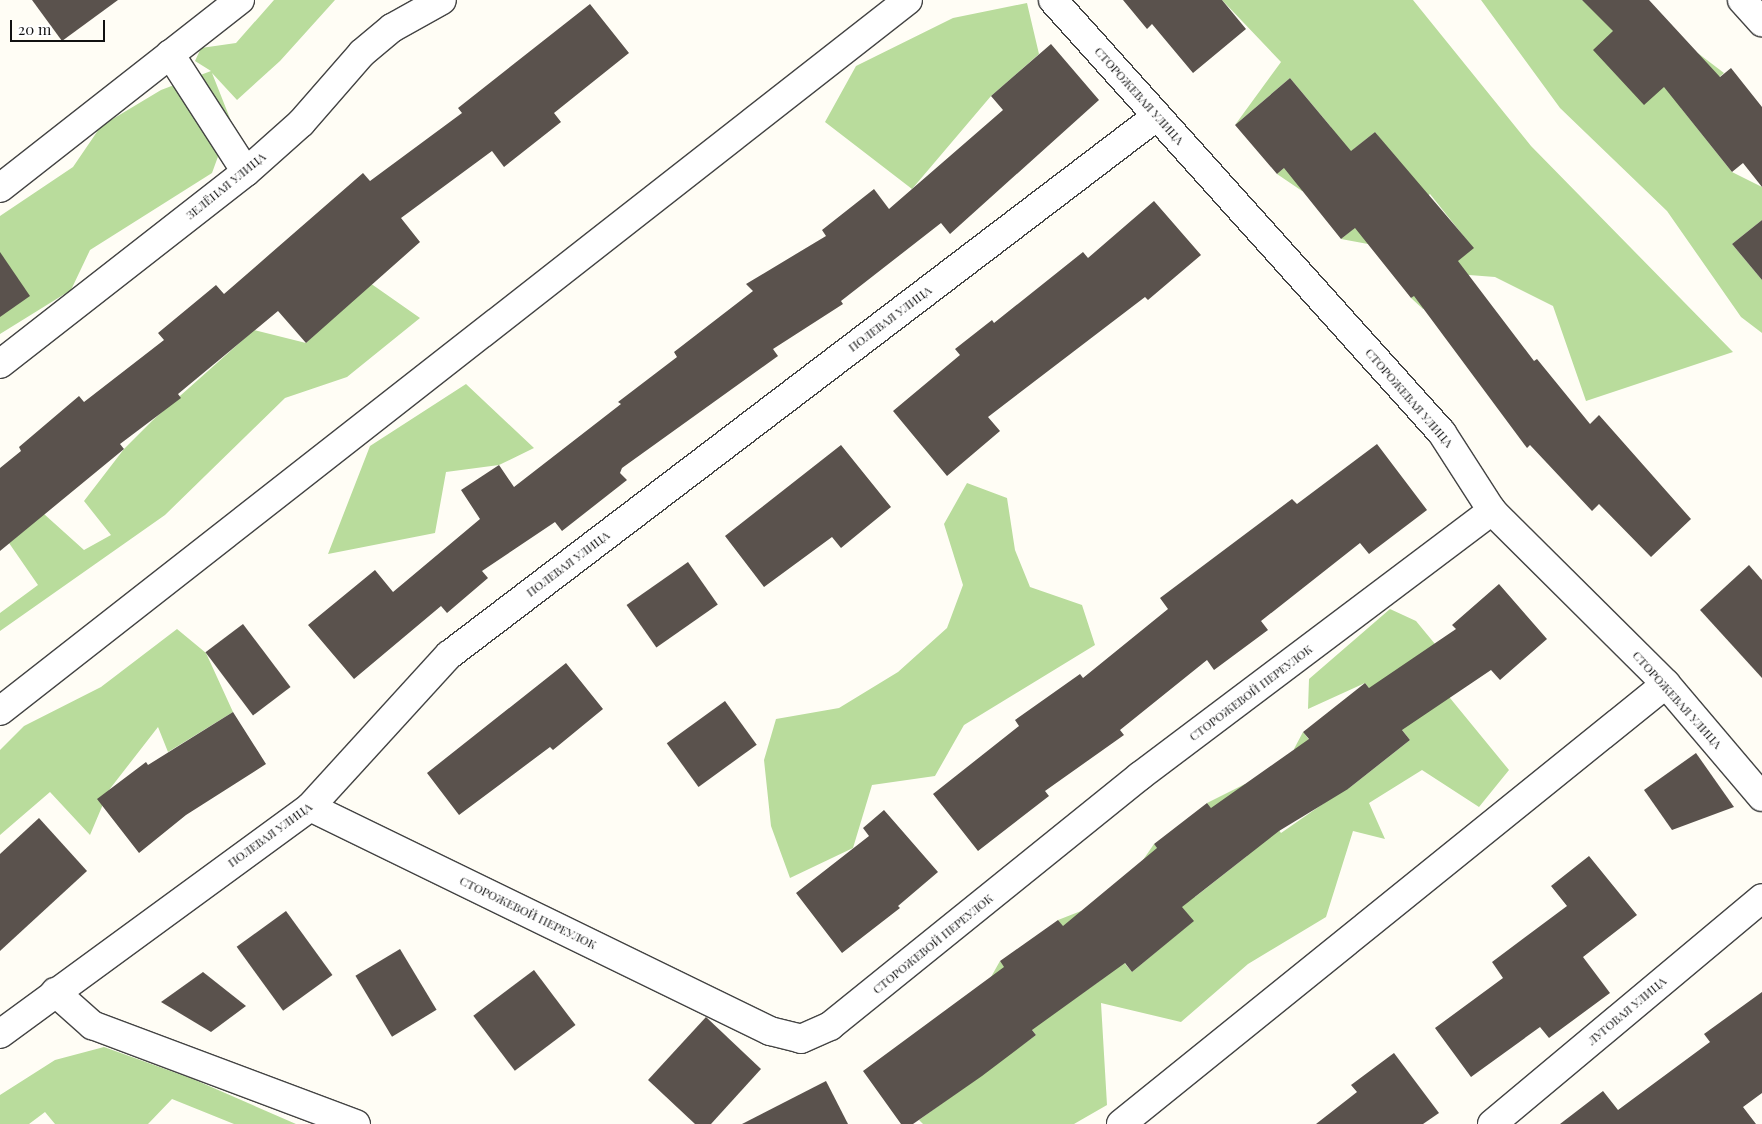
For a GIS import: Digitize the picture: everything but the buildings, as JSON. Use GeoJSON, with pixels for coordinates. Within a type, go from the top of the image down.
{"type":"FeatureCollection","features":[{"type":"Feature","properties":{"kind":"street"},"geometry":{"type":"LineString","coordinates":[[0,188],[240,0]]}},
{"type":"Feature","properties":{"kind":"street","name":"ЗЕЛЁНАЯ УЛИЦА"},"geometry":{"type":"LineString","coordinates":[[0,364],[246,172],[301,123],[362,53],[392,28],[442,0]]}},
{"type":"Feature","properties":{"kind":"street"},"geometry":{"type":"LineString","coordinates":[[0,711],[908,0]]}},
{"type":"Feature","properties":{"kind":"street","name":"СТОРОЖЕВАЯ УЛИЦА"},"geometry":{"type":"LineString","coordinates":[[1052,0],[1442,433],[1492,511],[1666,684],[1762,797]]}},
{"type":"Feature","properties":{"kind":"street"},"geometry":{"type":"LineString","coordinates":[[1742,0],[1762,22]]}},
{"type":"Feature","properties":{"kind":"street"},"geometry":{"type":"LineString","coordinates":[[170,54],[246,172]]}},
{"type":"Feature","properties":{"kind":"street","name":"ПОЛЕВАЯ УЛИЦА"},"geometry":{"type":"LineString","coordinates":[[0,1034],[310,807],[449,655],[1157,116]]}},
{"type":"Feature","properties":{"kind":"street","name":"СТОРОЖЕВОЙ ПЕРЕУЛОК"},"geometry":{"type":"LineString","coordinates":[[310,807],[770,1031],[801,1039],[830,1026],[1140,776],[1492,511]]}},
{"type":"Feature","properties":{"kind":"street"},"geometry":{"type":"LineString","coordinates":[[1121,1124],[1666,684]]}},
{"type":"Feature","properties":{"kind":"street","name":"ЛУГОВАЯ УЛИЦА"},"geometry":{"type":"LineString","coordinates":[[1492,1124],[1762,898]]}},
{"type":"Feature","properties":{"kind":"street"},"geometry":{"type":"LineString","coordinates":[[55,992],[92,1025],[356,1124]]}},
{"type":"Feature","properties":{"kind":"green space"},"geometry":{"type":"Polygon","coordinates":[[[274,0],[335,0],[280,61],[237,100],[212,73],[231,121],[212,173],[90,250],[71,290],[0,334],[0,216],[73,167],[101,126],[161,90],[211,71],[195,61],[201,48],[236,43],[274,0]]]}},
{"type":"Feature","properties":{"kind":"green space"},"geometry":{"type":"Polygon","coordinates":[[[1222,0],[1413,0],[1531,146],[1733,352],[1586,401],[1553,306],[1495,277],[1469,275],[1423,309],[1411,298],[1473,248],[1430,194],[1368,244],[1341,239],[1413,180],[1375,132],[1302,191],[1277,174],[1331,127],[1290,78],[1235,125],[1281,62],[1222,0]]]}},
{"type":"Feature","properties":{"kind":"green space"},"geometry":{"type":"Polygon","coordinates":[[[1481,0],[1582,0],[1699,54],[1724,73],[1681,108],[1732,172],[1762,187],[1762,220],[1732,244],[1762,280],[1762,333],[1741,317],[1667,211],[1560,108],[1481,0]]]}},
{"type":"Feature","properties":{"kind":"green space"},"geometry":{"type":"Polygon","coordinates":[[[1027,3],[1039,54],[991,96],[912,189],[825,122],[856,66],[953,18],[1027,3]]]}},
{"type":"Feature","properties":{"kind":"green space"},"geometry":{"type":"Polygon","coordinates":[[[370,283],[420,318],[347,377],[285,398],[165,515],[0,631],[0,613],[38,585],[9,543],[44,514],[84,550],[111,535],[84,501],[124,449],[153,420],[254,330],[306,343],[370,283]]]}},
{"type":"Feature","properties":{"kind":"green space"},"geometry":{"type":"Polygon","coordinates":[[[466,384],[534,448],[499,465],[446,472],[435,533],[328,554],[370,446],[466,384]]]}},
{"type":"Feature","properties":{"kind":"green space"},"geometry":{"type":"Polygon","coordinates":[[[967,483],[1007,498],[1015,550],[1030,587],[1082,605],[1095,645],[964,725],[935,776],[872,785],[853,848],[790,878],[771,826],[764,760],[776,719],[839,708],[898,672],[947,628],[963,585],[944,524],[967,483]]]}},
{"type":"Feature","properties":{"kind":"green space"},"geometry":{"type":"Polygon","coordinates":[[[1390,609],[1416,621],[1435,644],[1450,698],[1509,770],[1479,807],[1422,770],[1369,803],[1385,839],[1353,831],[1326,917],[1248,964],[1181,1022],[1101,1003],[1107,1105],[1074,1124],[923,1124],[919,1120],[1036,1035],[991,977],[1000,961],[1043,1021],[1101,980],[1058,920],[1081,911],[1132,972],[1193,921],[1143,860],[1154,844],[1195,897],[1247,856],[1207,803],[1245,784],[1281,833],[1330,799],[1294,749],[1303,732],[1348,789],[1410,740],[1365,683],[1308,709],[1309,679],[1390,609]]]}},
{"type":"Feature","properties":{"kind":"green space"},"geometry":{"type":"Polygon","coordinates":[[[177,629],[206,653],[233,712],[168,752],[158,727],[109,790],[90,835],[50,792],[0,835],[0,750],[24,726],[101,687],[177,629]]]}},
{"type":"Feature","properties":{"kind":"green space"},"geometry":{"type":"Polygon","coordinates":[[[104,1047],[193,1079],[296,1124],[234,1124],[172,1099],[148,1124],[55,1124],[45,1112],[29,1124],[0,1124],[0,1095],[55,1060],[104,1047]]]}}]}
